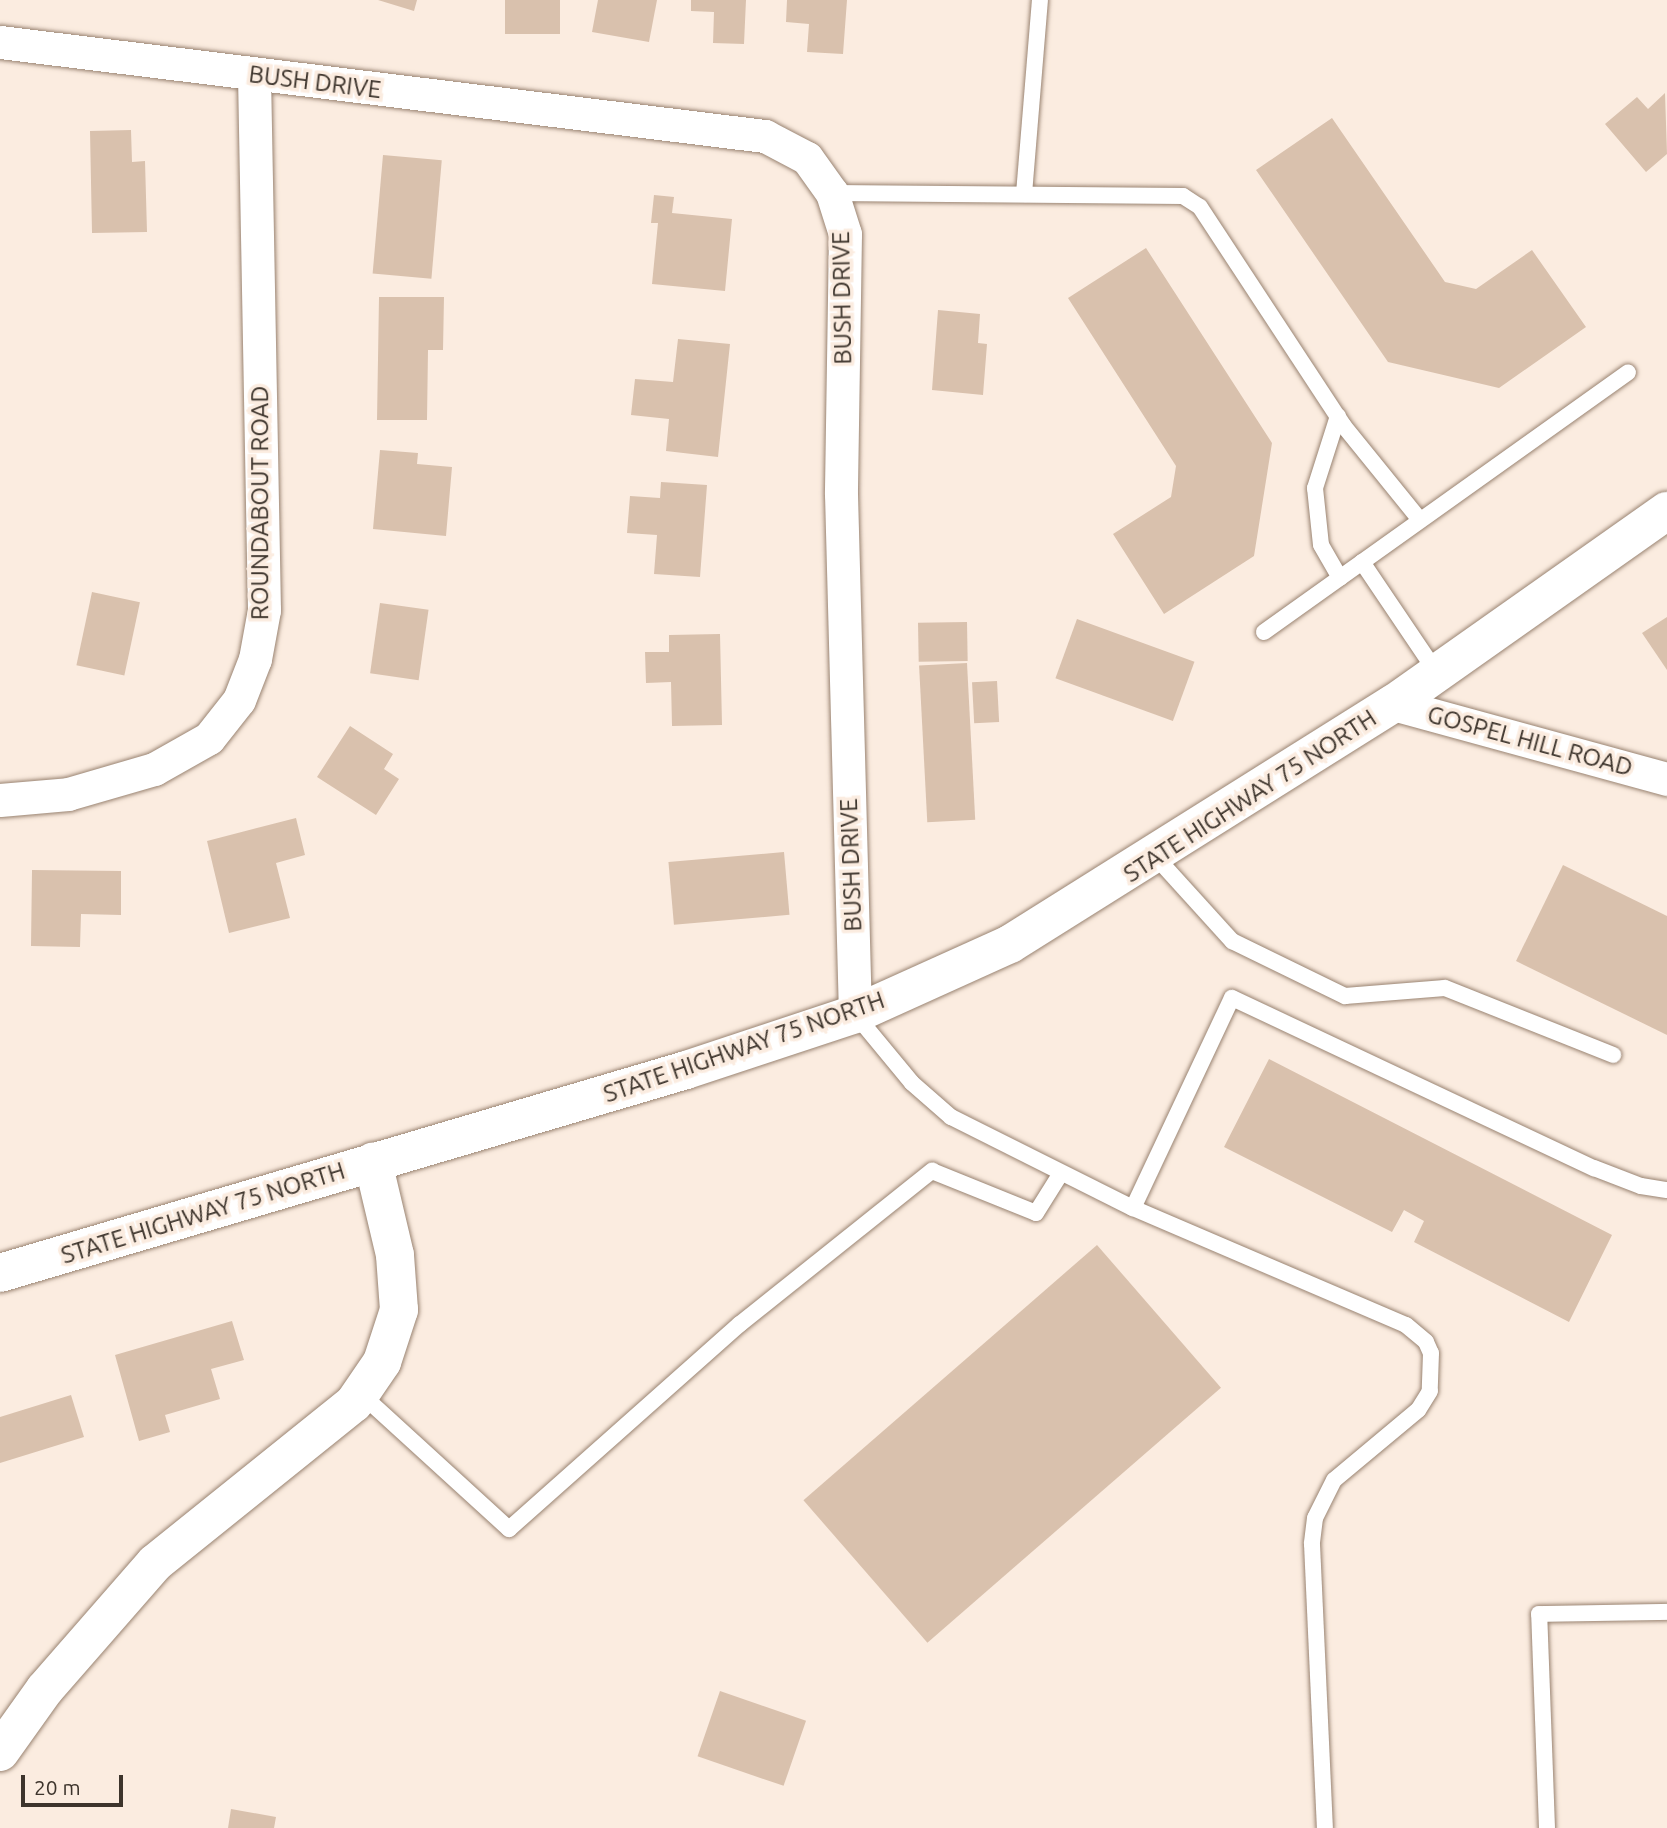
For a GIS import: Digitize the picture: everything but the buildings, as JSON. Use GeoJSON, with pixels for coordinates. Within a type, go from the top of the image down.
{"type":"FeatureCollection","features":[{"type":"Feature","properties":{"kind":"main road","name":"STATE HIGHWAY 75 NORTH"},"geometry":{"type":"LineString","coordinates":[[0,1273],[686,1070],[855,1014],[1010,944],[1155,856],[1394,704],[1667,511]]}},
{"type":"Feature","properties":{"kind":"main road"},"geometry":{"type":"LineString","coordinates":[[0,1752],[45,1689],[155,1563],[360,1393],[382,1362],[399,1310],[395,1255],[373,1162]]}},
{"type":"Feature","properties":{"kind":"street","name":"BUSH DRIVE"},"geometry":{"type":"LineString","coordinates":[[0,43],[765,136],[807,158],[832,193],[845,234],[841,494],[855,1014]]}},
{"type":"Feature","properties":{"kind":"street","name":"ROUNDABOUT ROAD"},"geometry":{"type":"LineString","coordinates":[[0,800],[68,794],[154,769],[209,738],[239,700],[255,659],[264,610],[254,75]]}},
{"type":"Feature","properties":{"kind":"street","name":"GOSPEL HILL ROAD"},"geometry":{"type":"LineString","coordinates":[[1394,704],[1667,779]]}},
{"type":"Feature","properties":{"kind":"lane"},"geometry":{"type":"LineString","coordinates":[[1024,194],[1040,0]]}},
{"type":"Feature","properties":{"kind":"lane"},"geometry":{"type":"LineString","coordinates":[[832,193],[1183,196],[1200,206],[1338,416],[1420,520]]}},
{"type":"Feature","properties":{"kind":"lane"},"geometry":{"type":"LineString","coordinates":[[1264,632],[1628,372]]}},
{"type":"Feature","properties":{"kind":"lane"},"geometry":{"type":"LineString","coordinates":[[1338,416],[1315,488],[1321,545],[1340,578]]}},
{"type":"Feature","properties":{"kind":"lane"},"geometry":{"type":"LineString","coordinates":[[1362,562],[1437,673]]}},
{"type":"Feature","properties":{"kind":"lane"},"geometry":{"type":"LineString","coordinates":[[1155,856],[1232,941],[1345,996],[1445,988],[1613,1055]]}},
{"type":"Feature","properties":{"kind":"lane"},"geometry":{"type":"LineString","coordinates":[[1133,1208],[1232,998],[1594,1168],[1641,1186],[1667,1190]]}},
{"type":"Feature","properties":{"kind":"lane"},"geometry":{"type":"LineString","coordinates":[[855,1014],[912,1083],[951,1117],[1133,1208],[1406,1325],[1426,1342],[1431,1353],[1430,1391],[1418,1410],[1334,1480],[1315,1518],[1325,1828]]}},
{"type":"Feature","properties":{"kind":"lane"},"geometry":{"type":"LineString","coordinates":[[360,1393],[509,1529],[740,1324],[932,1171],[1036,1213],[1061,1173]]}},
{"type":"Feature","properties":{"kind":"lane"},"geometry":{"type":"LineString","coordinates":[[1547,1828],[1539,1615],[1667,1612]]}}]}
